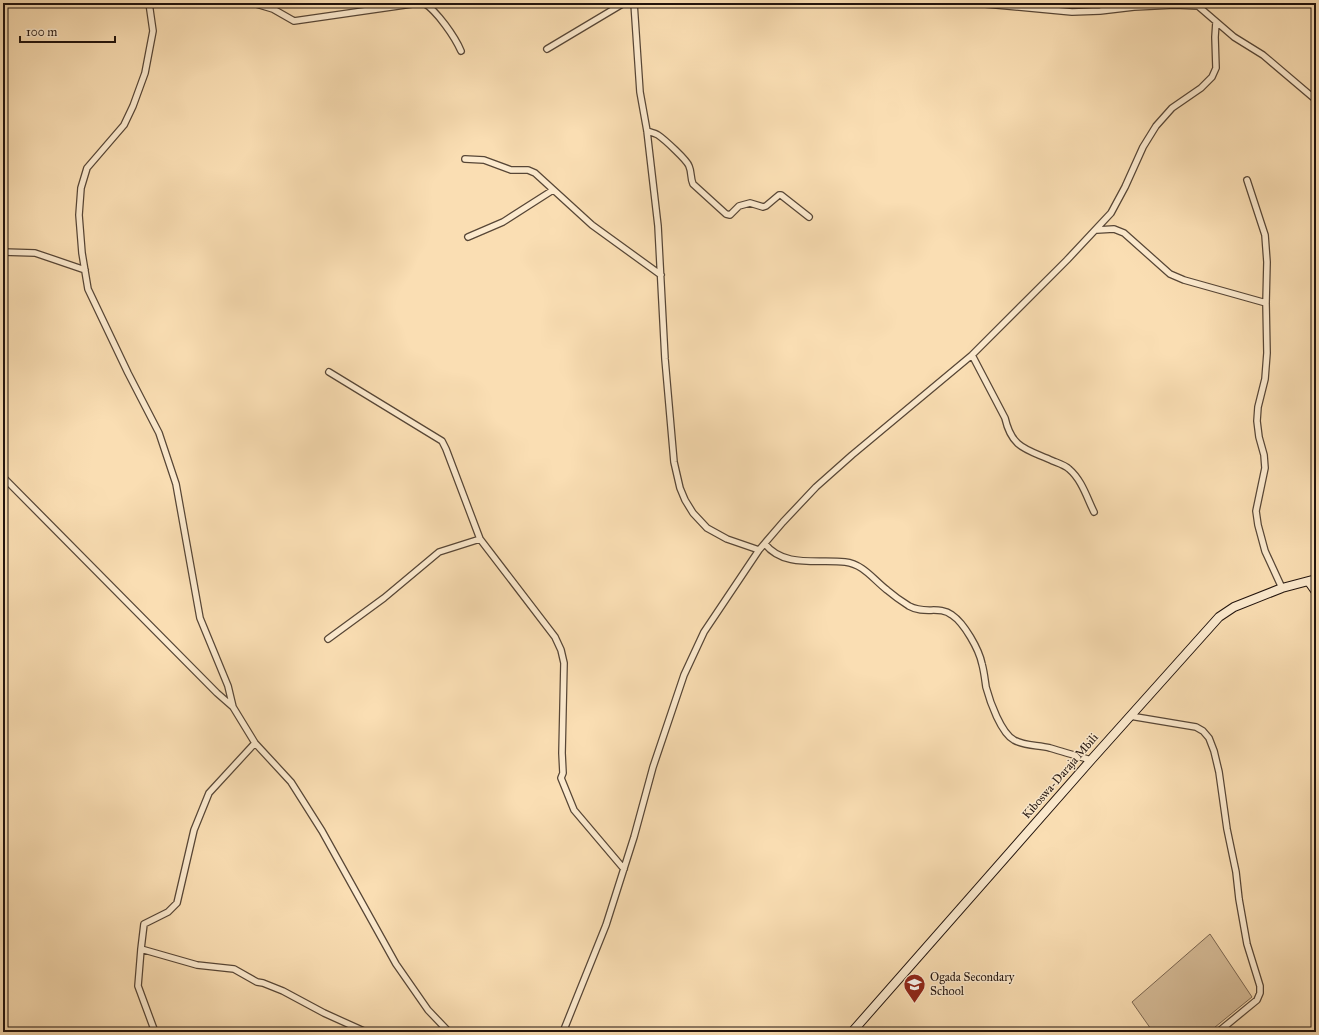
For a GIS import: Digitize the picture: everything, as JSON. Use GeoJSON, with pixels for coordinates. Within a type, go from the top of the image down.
{"type":"FeatureCollection","features":[{"type":"Feature","properties":{"kind":"main road","name":"Kiboswa-Daraja Mbili"},"geometry":{"type":"LineString","coordinates":[[852,1032],[1090,760],[1219,616],[1234,606],[1282,588],[1312,580]]}},
{"type":"Feature","properties":{"kind":"main road"},"geometry":{"type":"LineString","coordinates":[[1312,580],[1316,592]]}},
{"type":"Feature","properties":{"kind":"street"},"geometry":{"type":"LineString","coordinates":[[149,3],[153,31],[145,73],[133,106],[124,125],[87,168],[81,188],[79,215],[85,270],[88,289],[128,373],[159,433],[176,484],[200,618],[228,686],[233,707]]}},
{"type":"Feature","properties":{"kind":"street"},"geometry":{"type":"LineString","coordinates":[[254,3],[274,9],[294,21],[419,3]]}},
{"type":"Feature","properties":{"kind":"street"},"geometry":{"type":"LineString","coordinates":[[424,3],[431,7],[457,40],[462,51]]}},
{"type":"Feature","properties":{"kind":"street"},"geometry":{"type":"LineString","coordinates":[[547,49],[624,3]]}},
{"type":"Feature","properties":{"kind":"street"},"geometry":{"type":"LineString","coordinates":[[634,3],[640,92],[658,226],[665,359],[674,462],[680,488],[685,500],[693,513],[707,528],[727,539],[759,550]]}},
{"type":"Feature","properties":{"kind":"street"},"geometry":{"type":"LineString","coordinates":[[974,3],[1072,12],[1100,11],[1134,7],[1198,5],[1234,37],[1263,55],[1316,100]]}},
{"type":"Feature","properties":{"kind":"street"},"geometry":{"type":"LineString","coordinates":[[563,1032],[606,925],[634,837],[653,767],[684,675],[704,632],[759,550],[816,487],[914,402],[972,355],[1097,230],[1111,214],[1143,147],[1156,126],[1172,108],[1201,88],[1212,77],[1216,68],[1216,22]]}},
{"type":"Feature","properties":{"kind":"street"},"geometry":{"type":"LineString","coordinates":[[646,131],[657,134],[689,164],[691,173],[690,178],[693,184],[726,214],[730,215],[739,206],[750,203],[763,207],[766,206],[781,195],[809,217]]}},
{"type":"Feature","properties":{"kind":"street"},"geometry":{"type":"LineString","coordinates":[[465,159],[484,160],[511,170],[532,171],[592,224],[661,276]]}},
{"type":"Feature","properties":{"kind":"street"},"geometry":{"type":"LineString","coordinates":[[1247,180],[1265,235],[1267,262],[1265,380],[1258,407],[1257,421],[1265,468],[1256,511],[1265,551],[1282,588]]}},
{"type":"Feature","properties":{"kind":"street"},"geometry":{"type":"LineString","coordinates":[[468,237],[503,222],[553,190]]}},
{"type":"Feature","properties":{"kind":"street"},"geometry":{"type":"LineString","coordinates":[[1097,230],[1114,228],[1124,233],[1170,274],[1266,303]]}},
{"type":"Feature","properties":{"kind":"street"},"geometry":{"type":"LineString","coordinates":[[3,252],[35,253],[85,270]]}},
{"type":"Feature","properties":{"kind":"street"},"geometry":{"type":"LineString","coordinates":[[972,355],[1005,418],[1013,440],[1018,445],[1069,469],[1080,483],[1094,512]]}},
{"type":"Feature","properties":{"kind":"street"},"geometry":{"type":"LineString","coordinates":[[329,372],[442,441],[480,539],[556,637],[564,663],[562,778],[574,810],[624,869]]}},
{"type":"Feature","properties":{"kind":"street"},"geometry":{"type":"LineString","coordinates":[[3,477],[217,693],[233,707],[255,743],[291,782],[322,831],[396,964],[428,1010],[449,1032]]}},
{"type":"Feature","properties":{"kind":"street"},"geometry":{"type":"LineString","coordinates":[[328,639],[384,598],[439,552],[480,539]]}},
{"type":"Feature","properties":{"kind":"street"},"geometry":{"type":"LineString","coordinates":[[765,544],[770,550],[777,554],[802,562],[834,562],[854,564],[863,569],[887,590],[916,609],[925,611],[945,610],[953,615],[961,623],[976,648],[982,662],[987,689],[996,714],[1002,727],[1008,735],[1013,740],[1019,742],[1049,748],[1090,760]]}},
{"type":"Feature","properties":{"kind":"street"},"geometry":{"type":"LineString","coordinates":[[1130,716],[1196,727],[1204,731],[1209,738],[1214,751],[1219,772],[1227,829],[1236,872],[1247,944],[1260,986],[1260,993],[1257,1000],[1218,1032]]}},
{"type":"Feature","properties":{"kind":"street"},"geometry":{"type":"LineString","coordinates":[[155,1032],[138,986],[144,924],[168,912],[177,903],[194,830],[210,792],[255,743]]}},
{"type":"Feature","properties":{"kind":"street"},"geometry":{"type":"LineString","coordinates":[[141,949],[197,965],[234,969],[257,982],[283,991],[324,1013],[366,1032]]}},
{"type":"Feature","properties":{"kind":"shaded area"},"geometry":{"type":"Polygon","coordinates":[[[1210,934],[1252,997],[1209,1032],[1153,1032],[1132,1002],[1210,934]]]}},
{"type":"Feature","properties":{"kind":"place","name":"Ogada Secondary School"},"geometry":{"type":"Point","coordinates":[915,1004]}}]}
